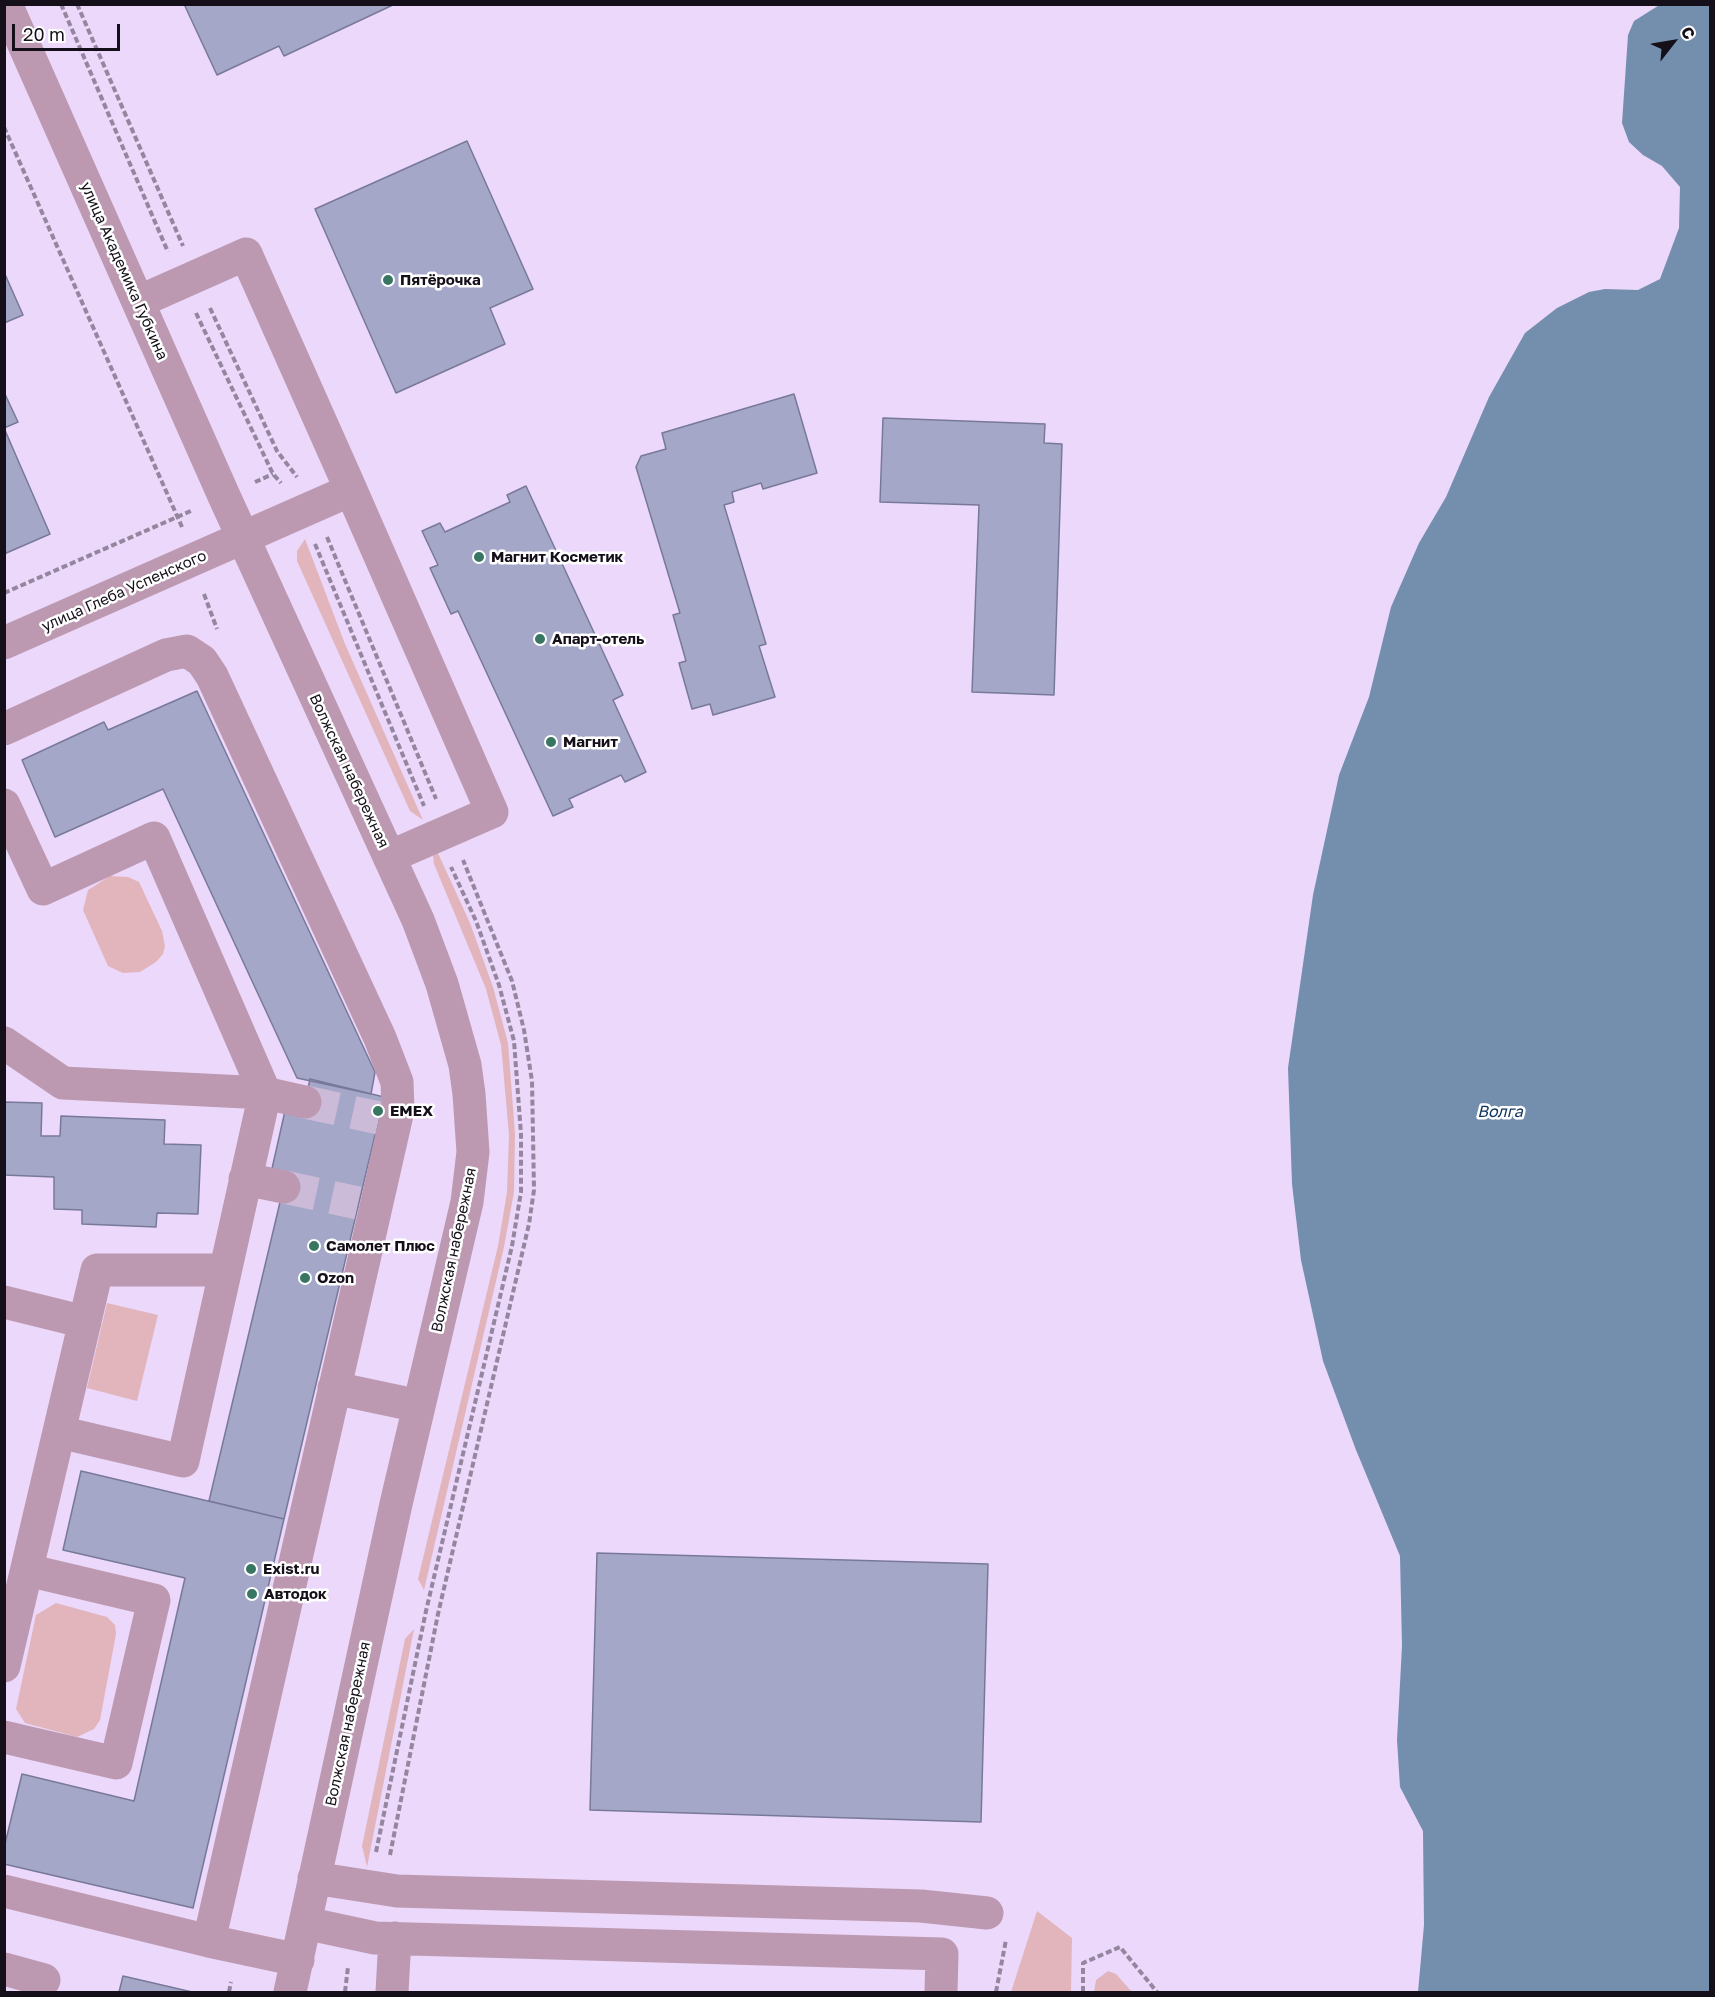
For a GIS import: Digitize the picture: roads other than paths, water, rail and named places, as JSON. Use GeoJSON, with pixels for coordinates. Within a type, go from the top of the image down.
{"type":"FeatureCollection","features":[{"type":"Feature","properties":{"kind":"street","name":"улица Академика Губкина"},"geometry":{"type":"LineString","coordinates":[[6,4],[15,50],[138,302],[243,538]]}},
{"type":"Feature","properties":{"kind":"street"},"geometry":{"type":"LineString","coordinates":[[138,302],[246,254],[492,812],[389,857]]}},
{"type":"Feature","properties":{"kind":"street","name":"улица Глеба Успенского"},"geometry":{"type":"LineString","coordinates":[[4,643],[351,490]]}},
{"type":"Feature","properties":{"kind":"street","name":"Волжская набережная"},"geometry":{"type":"LineString","coordinates":[[243,538],[389,857],[442,984],[465,1065],[472,1124],[472,1173],[467,1202],[419,1406],[290,1992]]}},
{"type":"Feature","properties":{"kind":"street"},"geometry":{"type":"LineString","coordinates":[[4,729],[166,655],[187,651],[202,661],[212,676],[380,1038],[397,1082],[399,1096],[387,1119],[367,1205],[334,1388],[222,1944]]}},
{"type":"Feature","properties":{"kind":"street"},"geometry":{"type":"LineString","coordinates":[[4,805],[43,889],[154,838],[265,1093],[183,1461],[59,1432]]}},
{"type":"Feature","properties":{"kind":"street"},"geometry":{"type":"LineString","coordinates":[[4,1043],[63,1083],[265,1093],[305,1102]]}},
{"type":"Feature","properties":{"kind":"street"},"geometry":{"type":"LineString","coordinates":[[246,1179],[284,1187]]}},
{"type":"Feature","properties":{"kind":"street"},"geometry":{"type":"LineString","coordinates":[[4,1666],[97,1270],[225,1270]]}},
{"type":"Feature","properties":{"kind":"street"},"geometry":{"type":"LineString","coordinates":[[4,1302],[85,1322]]}},
{"type":"Feature","properties":{"kind":"street"},"geometry":{"type":"LineString","coordinates":[[334,1388],[419,1406]]}},
{"type":"Feature","properties":{"kind":"street"},"geometry":{"type":"LineString","coordinates":[[4,1737],[116,1763],[154,1600],[27,1570]]}},
{"type":"Feature","properties":{"kind":"street"},"geometry":{"type":"LineString","coordinates":[[314,1878],[397,1891],[909,1906],[987,1913]]}},
{"type":"Feature","properties":{"kind":"street"},"geometry":{"type":"LineString","coordinates":[[4,1891],[298,1960]]}},
{"type":"Feature","properties":{"kind":"street"},"geometry":{"type":"LineString","coordinates":[[305,1923],[375,1938],[942,1954],[941,1992]]}},
{"type":"Feature","properties":{"kind":"street"},"geometry":{"type":"LineString","coordinates":[[392,1992],[394,1938]]}},
{"type":"Feature","properties":{"kind":"street"},"geometry":{"type":"LineString","coordinates":[[4,1970],[44,1980]]}},
{"type":"Feature","properties":{"kind":"water","name":"Волга"},"geometry":{"type":"Polygon","coordinates":[[[1661,4],[1710,5],[1710,1992],[1418,1992],[1424,1925],[1423,1831],[1400,1787],[1397,1740],[1402,1646],[1400,1556],[1356,1450],[1323,1361],[1301,1260],[1292,1184],[1288,1068],[1313,895],[1339,775],[1369,697],[1391,607],[1419,543],[1446,497],[1489,397],[1525,333],[1557,308],[1589,292],[1605,289],[1638,290],[1660,279],[1679,228],[1680,187],[1662,166],[1643,155],[1629,142],[1622,123],[1628,35],[1634,21],[1661,4]]]}},
{"type":"Feature","properties":{"kind":"tunnel"},"geometry":{"type":"LineString","coordinates":[[305,1102],[379,1118]]}},
{"type":"Feature","properties":{"kind":"tunnel"},"geometry":{"type":"LineString","coordinates":[[284,1187],[358,1203]]}},
{"type":"Feature","properties":{"kind":"place","name":"Пятёрочка"},"geometry":{"type":"Point","coordinates":[388,280]}},
{"type":"Feature","properties":{"kind":"place","name":"Магнит Косметик"},"geometry":{"type":"Point","coordinates":[479,557]}},
{"type":"Feature","properties":{"kind":"place","name":"Апарт-отель"},"geometry":{"type":"Point","coordinates":[540,639]}},
{"type":"Feature","properties":{"kind":"place","name":"Магнит"},"geometry":{"type":"Point","coordinates":[551,742]}},
{"type":"Feature","properties":{"kind":"place","name":"EMEX"},"geometry":{"type":"Point","coordinates":[378,1111]}},
{"type":"Feature","properties":{"kind":"place","name":"Самолет Плюс"},"geometry":{"type":"Point","coordinates":[314,1246]}},
{"type":"Feature","properties":{"kind":"place","name":"Ozon"},"geometry":{"type":"Point","coordinates":[305,1278]}},
{"type":"Feature","properties":{"kind":"place","name":"Exist.ru"},"geometry":{"type":"Point","coordinates":[251,1569]}},
{"type":"Feature","properties":{"kind":"place","name":"Автодок"},"geometry":{"type":"Point","coordinates":[252,1594]}}]}
